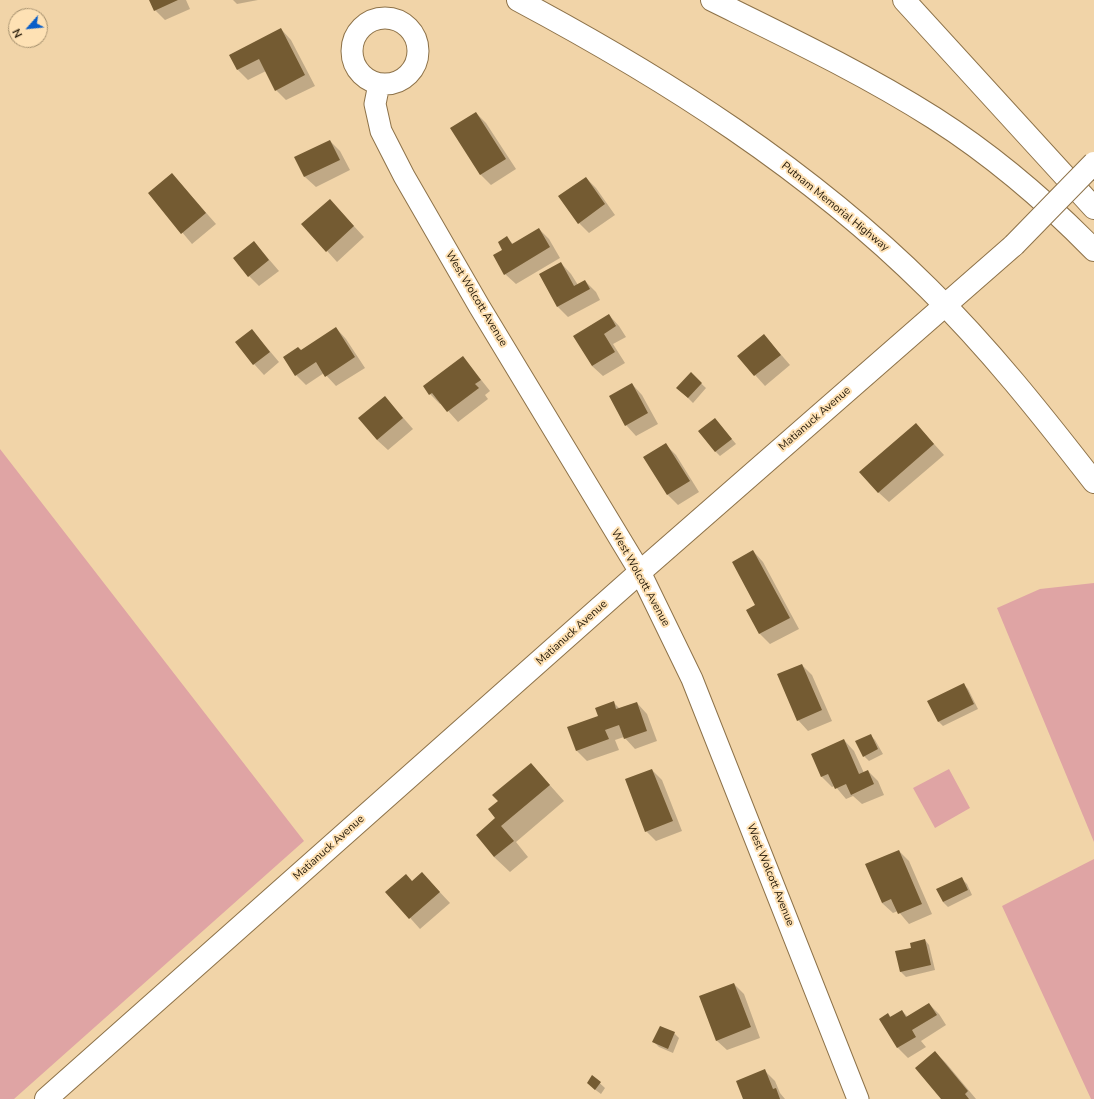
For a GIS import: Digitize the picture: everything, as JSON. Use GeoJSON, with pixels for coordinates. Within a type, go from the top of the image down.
{"type":"FeatureCollection","features":[{"type":"Feature","properties":{"kind":"main road","name":"Putnam Memorial Highway"},"geometry":{"type":"LineString","coordinates":[[518,0],[672,88],[758,145],[834,204],[881,244],[946,306],[1010,376],[1094,482]]}},
{"type":"Feature","properties":{"kind":"main road"},"geometry":{"type":"LineString","coordinates":[[712,0],[862,76],[934,118],[1007,170],[1053,210],[1094,250]]}},
{"type":"Feature","properties":{"kind":"main road"},"geometry":{"type":"LineString","coordinates":[[904,0],[1094,208]]}},
{"type":"Feature","properties":{"kind":"main road","name":"Matianuck Avenue"},"geometry":{"type":"LineString","coordinates":[[46,1099],[640,572],[946,306],[1014,245],[1094,163]]}},
{"type":"Feature","properties":{"kind":"street","name":"West Wolcott Avenue"},"geometry":{"type":"LineString","coordinates":[[379,84],[375,104],[381,131],[404,176],[475,300],[640,572],[694,683],[858,1099]]}},
{"type":"Feature","properties":{"kind":"shaded area"},"geometry":{"type":"Polygon","coordinates":[[[0,449],[304,841],[14,1099],[0,1099],[0,449]]]}},
{"type":"Feature","properties":{"kind":"shaded area"},"geometry":{"type":"Polygon","coordinates":[[[1094,583],[1094,842],[997,608],[1040,589],[1094,583]]]}},
{"type":"Feature","properties":{"kind":"shaded area"},"geometry":{"type":"Polygon","coordinates":[[[949,769],[970,808],[935,828],[913,788],[949,769]]]}},
{"type":"Feature","properties":{"kind":"shaded area"},"geometry":{"type":"Polygon","coordinates":[[[1094,859],[1094,1099],[1091,1099],[1002,906],[1094,859]]]}},
{"type":"Feature","properties":{"kind":"building"},"geometry":{"type":"Polygon","coordinates":[[[149,0],[178,0],[154,11],[149,0]]]}},
{"type":"Feature","properties":{"kind":"building"},"geometry":{"type":"Polygon","coordinates":[[[281,28],[305,75],[275,91],[259,59],[237,70],[229,55],[281,28]]]}},
{"type":"Feature","properties":{"kind":"building"},"geometry":{"type":"Polygon","coordinates":[[[476,112],[506,159],[480,175],[450,128],[476,112]]]}},
{"type":"Feature","properties":{"kind":"building"},"geometry":{"type":"Polygon","coordinates":[[[330,140],[340,160],[304,177],[294,157],[330,140]]]}},
{"type":"Feature","properties":{"kind":"building"},"geometry":{"type":"Polygon","coordinates":[[[172,173],[206,213],[181,234],[148,193],[172,173]]]}},
{"type":"Feature","properties":{"kind":"building"},"geometry":{"type":"Polygon","coordinates":[[[586,177],[605,204],[578,224],[558,196],[586,177]]]}},
{"type":"Feature","properties":{"kind":"building"},"geometry":{"type":"Polygon","coordinates":[[[330,199],[354,226],[326,252],[301,224],[330,199]]]}},
{"type":"Feature","properties":{"kind":"building"},"geometry":{"type":"Polygon","coordinates":[[[539,228],[550,247],[504,275],[493,255],[502,250],[498,242],[507,236],[512,244],[539,228]]]}},
{"type":"Feature","properties":{"kind":"building"},"geometry":{"type":"Polygon","coordinates":[[[254,241],[269,260],[248,277],[233,258],[254,241]]]}},
{"type":"Feature","properties":{"kind":"building"},"geometry":{"type":"Polygon","coordinates":[[[561,262],[574,286],[585,280],[590,289],[557,307],[539,274],[561,262]]]}},
{"type":"Feature","properties":{"kind":"building"},"geometry":{"type":"Polygon","coordinates":[[[609,314],[616,326],[604,334],[615,352],[592,366],[573,336],[609,314]]]}},
{"type":"Feature","properties":{"kind":"building"},"geometry":{"type":"Polygon","coordinates":[[[336,327],[355,357],[325,377],[316,362],[295,376],[283,357],[298,347],[301,350],[336,327]]]}},
{"type":"Feature","properties":{"kind":"building"},"geometry":{"type":"Polygon","coordinates":[[[252,329],[270,352],[253,365],[235,342],[252,329]]]}},
{"type":"Feature","properties":{"kind":"building"},"geometry":{"type":"Polygon","coordinates":[[[764,334],[781,355],[754,376],[737,356],[764,334]]]}},
{"type":"Feature","properties":{"kind":"building"},"geometry":{"type":"Polygon","coordinates":[[[463,356],[481,380],[475,384],[479,388],[447,412],[432,393],[429,395],[423,386],[463,356]]]}},
{"type":"Feature","properties":{"kind":"building"},"geometry":{"type":"Polygon","coordinates":[[[691,372],[702,383],[688,398],[676,388],[691,372]]]}},
{"type":"Feature","properties":{"kind":"building"},"geometry":{"type":"Polygon","coordinates":[[[632,383],[648,413],[625,426],[609,396],[632,383]]]}},
{"type":"Feature","properties":{"kind":"building"},"geometry":{"type":"Polygon","coordinates":[[[385,396],[403,418],[377,440],[358,418],[385,396]]]}},
{"type":"Feature","properties":{"kind":"building"},"geometry":{"type":"Polygon","coordinates":[[[715,418],[732,439],[715,452],[698,431],[715,418]]]}},
{"type":"Feature","properties":{"kind":"building"},"geometry":{"type":"Polygon","coordinates":[[[916,423],[934,444],[878,493],[859,472],[916,423]]]}},
{"type":"Feature","properties":{"kind":"building"},"geometry":{"type":"Polygon","coordinates":[[[666,443],[690,481],[667,495],[643,457],[666,443]]]}},
{"type":"Feature","properties":{"kind":"building"},"geometry":{"type":"Polygon","coordinates":[[[753,550],[790,618],[759,634],[746,610],[755,605],[732,562],[753,550]]]}},
{"type":"Feature","properties":{"kind":"building"},"geometry":{"type":"Polygon","coordinates":[[[802,664],[822,710],[797,721],[777,674],[802,664]]]}},
{"type":"Feature","properties":{"kind":"building"},"geometry":{"type":"Polygon","coordinates":[[[964,683],[974,704],[938,722],[927,701],[964,683]]]}},
{"type":"Feature","properties":{"kind":"building"},"geometry":{"type":"Polygon","coordinates":[[[614,701],[616,709],[637,702],[647,731],[624,739],[619,725],[605,730],[609,739],[576,751],[567,727],[598,716],[595,708],[614,701]]]}},
{"type":"Feature","properties":{"kind":"building"},"geometry":{"type":"Polygon","coordinates":[[[871,734],[878,749],[863,757],[855,741],[871,734]]]}},
{"type":"Feature","properties":{"kind":"building"},"geometry":{"type":"Polygon","coordinates":[[[844,739],[859,774],[868,770],[874,784],[851,795],[846,784],[835,789],[828,774],[821,777],[811,754],[844,739]]]}},
{"type":"Feature","properties":{"kind":"building"},"geometry":{"type":"Polygon","coordinates":[[[531,763],[550,785],[501,826],[514,841],[494,857],[476,835],[495,818],[488,809],[498,801],[492,795],[531,763]]]}},
{"type":"Feature","properties":{"kind":"building"},"geometry":{"type":"Polygon","coordinates":[[[652,769],[673,821],[645,832],[625,779],[652,769]]]}},
{"type":"Feature","properties":{"kind":"building"},"geometry":{"type":"Polygon","coordinates":[[[899,850],[922,904],[898,914],[891,899],[882,903],[865,864],[899,850]]]}},
{"type":"Feature","properties":{"kind":"building"},"geometry":{"type":"Polygon","coordinates":[[[422,872],[440,892],[409,919],[385,892],[406,874],[412,881],[422,872]]]}},
{"type":"Feature","properties":{"kind":"building"},"geometry":{"type":"Polygon","coordinates":[[[962,877],[968,890],[943,902],[936,889],[962,877]]]}},
{"type":"Feature","properties":{"kind":"building"},"geometry":{"type":"Polygon","coordinates":[[[925,939],[931,965],[900,972],[895,951],[911,948],[910,943],[925,939]]]}},
{"type":"Feature","properties":{"kind":"building"},"geometry":{"type":"Polygon","coordinates":[[[734,983],[751,1027],[716,1041],[699,996],[734,983]]]}},
{"type":"Feature","properties":{"kind":"building"},"geometry":{"type":"Polygon","coordinates":[[[929,1003],[937,1015],[912,1030],[916,1037],[897,1048],[879,1019],[888,1013],[890,1017],[902,1010],[906,1017],[929,1003]]]}},
{"type":"Feature","properties":{"kind":"building"},"geometry":{"type":"Polygon","coordinates":[[[660,1026],[675,1032],[668,1049],[652,1042],[660,1026]]]}},
{"type":"Feature","properties":{"kind":"building"},"geometry":{"type":"Polygon","coordinates":[[[935,1051],[968,1091],[965,1094],[969,1099],[941,1099],[915,1068],[935,1051]]]}},
{"type":"Feature","properties":{"kind":"building"},"geometry":{"type":"Polygon","coordinates":[[[765,1069],[773,1089],[776,1088],[780,1099],[743,1099],[736,1081],[765,1069]]]}},
{"type":"Feature","properties":{"kind":"building"},"geometry":{"type":"Polygon","coordinates":[[[592,1075],[601,1082],[595,1090],[587,1083],[592,1075]]]}}]}
